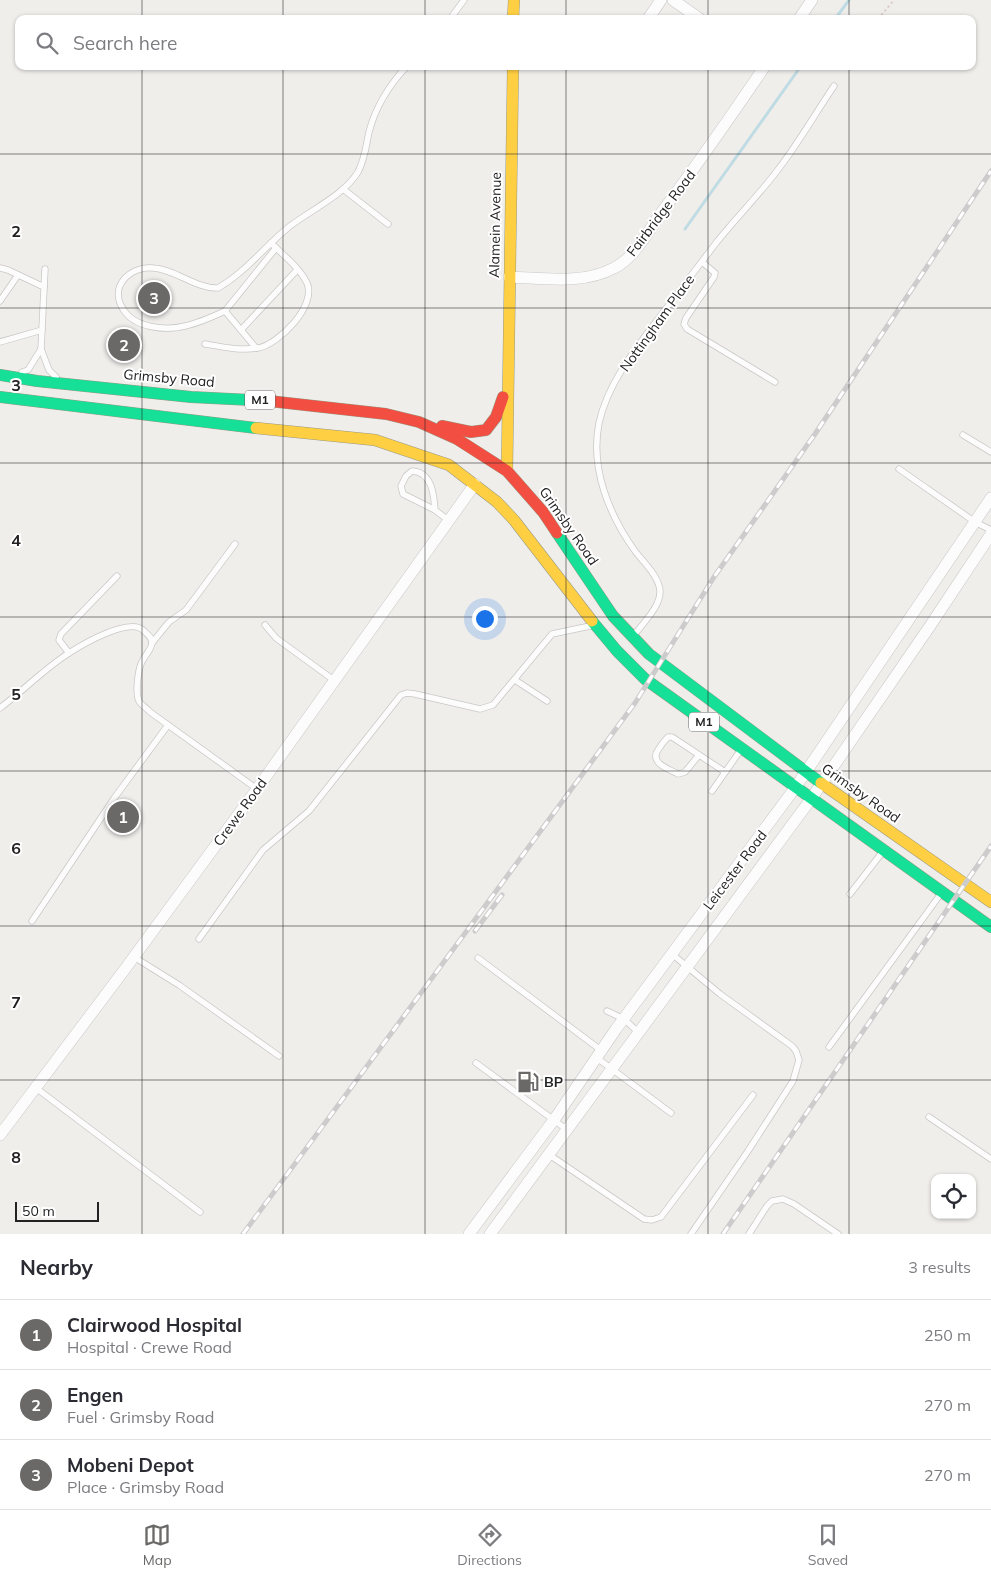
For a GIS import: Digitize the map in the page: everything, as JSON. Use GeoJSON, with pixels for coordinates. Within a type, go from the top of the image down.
{"type":"FeatureCollection","features":[{"type":"Feature","properties":{"kind":"main road"},"geometry":{"type":"LineString","coordinates":[[513,15],[514,0]]}},
{"type":"Feature","properties":{"kind":"main road","name":"Alamein Avenue"},"geometry":{"type":"LineString","coordinates":[[507,471],[513,70]]}},
{"type":"Feature","properties":{"kind":"main road","name":"Grimsby Road"},"geometry":{"type":"LineString","coordinates":[[5,376],[190,397],[260,400],[386,414],[419,422],[457,439],[507,471],[543,512],[614,616],[632,637],[674,674],[821,784],[991,902]]}},
{"type":"Feature","properties":{"kind":"main road","name":"Alamein Avenue"},"geometry":{"type":"LineString","coordinates":[[419,422],[471,432],[486,430],[496,417],[507,385]]}},
{"type":"Feature","properties":{"kind":"main road","name":"M1"},"geometry":{"type":"LineString","coordinates":[[0,397],[182,420],[375,440],[426,456],[449,466],[497,502],[514,520],[594,625],[648,682],[991,927]]}},
{"type":"Feature","properties":{"kind":"main road"},"geometry":{"type":"LineString","coordinates":[[617,651],[632,637]]}},
{"type":"Feature","properties":{"kind":"street"},"geometry":{"type":"LineString","coordinates":[[651,15],[661,0]]}},
{"type":"Feature","properties":{"kind":"street"},"geometry":{"type":"LineString","coordinates":[[673,0],[694,15]]}},
{"type":"Feature","properties":{"kind":"street"},"geometry":{"type":"LineString","coordinates":[[802,15],[812,0]]}},
{"type":"Feature","properties":{"kind":"street","name":"Fairbridge Road"},"geometry":{"type":"LineString","coordinates":[[509,277],[576,279],[616,268],[632,253],[704,156],[762,70]]}},
{"type":"Feature","properties":{"kind":"street","name":"Crewe Road"},"geometry":{"type":"LineString","coordinates":[[0,1136],[134,958],[475,484]]}},
{"type":"Feature","properties":{"kind":"street","name":"Leicester Road"},"geometry":{"type":"LineString","coordinates":[[473,1232],[624,1019],[806,773],[991,498]]}},
{"type":"Feature","properties":{"kind":"street","name":"Leicester Road"},"geometry":{"type":"LineString","coordinates":[[490,1234],[811,799],[991,534]]}},
{"type":"Feature","properties":{"kind":"street"},"geometry":{"type":"LineString","coordinates":[[904,628],[921,639]]}},
{"type":"Feature","properties":{"kind":"lane"},"geometry":{"type":"LineString","coordinates":[[453,15],[464,0]]}},
{"type":"Feature","properties":{"kind":"lane"},"geometry":{"type":"LineString","coordinates":[[274,245],[218,288],[205,286],[179,275],[153,268],[139,270],[128,275],[119,285],[118,292],[123,310],[134,320],[145,325],[165,328],[184,326],[225,311],[274,245],[290,227],[343,189],[356,174],[363,161],[370,130],[382,101],[404,70]]}},
{"type":"Feature","properties":{"kind":"lane","name":"Nottingham Place"},"geometry":{"type":"LineString","coordinates":[[632,637],[650,614],[659,599],[660,592],[656,580],[610,510],[602,485],[597,451],[599,423],[608,396],[645,336],[777,170],[834,86]]}},
{"type":"Feature","properties":{"kind":"lane"},"geometry":{"type":"LineString","coordinates":[[343,189],[388,224]]}},
{"type":"Feature","properties":{"kind":"lane"},"geometry":{"type":"LineString","coordinates":[[205,344],[242,348],[267,346],[274,342],[295,321],[305,307],[308,299],[308,290],[304,279],[274,245]]}},
{"type":"Feature","properties":{"kind":"lane"},"geometry":{"type":"LineString","coordinates":[[702,262],[715,273],[686,318],[684,324],[687,329],[775,382]]}},
{"type":"Feature","properties":{"kind":"lane"},"geometry":{"type":"LineString","coordinates":[[0,268],[44,287]]}},
{"type":"Feature","properties":{"kind":"lane"},"geometry":{"type":"LineString","coordinates":[[45,269],[41,349],[49,370],[62,383]]}},
{"type":"Feature","properties":{"kind":"lane"},"geometry":{"type":"LineString","coordinates":[[241,330],[297,270]]}},
{"type":"Feature","properties":{"kind":"lane"},"geometry":{"type":"LineString","coordinates":[[0,302],[18,275]]}},
{"type":"Feature","properties":{"kind":"lane"},"geometry":{"type":"LineString","coordinates":[[225,311],[256,348]]}},
{"type":"Feature","properties":{"kind":"lane"},"geometry":{"type":"LineString","coordinates":[[0,342],[42,330]]}},
{"type":"Feature","properties":{"kind":"lane"},"geometry":{"type":"LineString","coordinates":[[5,376],[28,370],[41,349]]}},
{"type":"Feature","properties":{"kind":"lane"},"geometry":{"type":"LineString","coordinates":[[963,435],[991,452]]}},
{"type":"Feature","properties":{"kind":"lane"},"geometry":{"type":"LineString","coordinates":[[899,469],[975,522],[991,530]]}},
{"type":"Feature","properties":{"kind":"lane"},"geometry":{"type":"LineString","coordinates":[[434,510],[434,497],[430,485],[423,474],[412,471],[406,476],[401,486],[403,494],[434,510],[448,520]]}},
{"type":"Feature","properties":{"kind":"lane"},"geometry":{"type":"LineString","coordinates":[[235,544],[186,610],[169,622],[152,643],[150,650],[142,660],[137,691],[139,700],[150,712],[257,789]]}},
{"type":"Feature","properties":{"kind":"lane"},"geometry":{"type":"LineString","coordinates":[[69,653],[59,640],[61,634],[117,576]]}},
{"type":"Feature","properties":{"kind":"lane"},"geometry":{"type":"LineString","coordinates":[[264,625],[276,638],[335,681]]}},
{"type":"Feature","properties":{"kind":"lane"},"geometry":{"type":"LineString","coordinates":[[199,939],[263,850],[309,811],[401,695],[407,693],[415,694],[480,709],[493,705],[552,634],[594,625]]}},
{"type":"Feature","properties":{"kind":"lane"},"geometry":{"type":"LineString","coordinates":[[0,708],[69,653],[103,635],[130,626],[138,626],[150,636],[152,643]]}},
{"type":"Feature","properties":{"kind":"lane"},"geometry":{"type":"LineString","coordinates":[[515,680],[547,702]]}},
{"type":"Feature","properties":{"kind":"lane"},"geometry":{"type":"LineString","coordinates":[[32,920],[115,797],[168,725]]}},
{"type":"Feature","properties":{"kind":"lane"},"geometry":{"type":"LineString","coordinates":[[699,755],[685,772],[678,774],[657,762],[654,758],[668,737],[672,737],[725,772]]}},
{"type":"Feature","properties":{"kind":"lane"},"geometry":{"type":"LineString","coordinates":[[712,791],[741,749]]}},
{"type":"Feature","properties":{"kind":"lane"},"geometry":{"type":"LineString","coordinates":[[850,894],[884,850]]}},
{"type":"Feature","properties":{"kind":"lane"},"geometry":{"type":"LineString","coordinates":[[829,1047],[942,893]]}},
{"type":"Feature","properties":{"kind":"lane"},"geometry":{"type":"LineString","coordinates":[[672,954],[720,994],[792,1046],[799,1060],[793,1081],[691,1234]]}},
{"type":"Feature","properties":{"kind":"lane"},"geometry":{"type":"LineString","coordinates":[[134,958],[179,985],[279,1056]]}},
{"type":"Feature","properties":{"kind":"lane"},"geometry":{"type":"LineString","coordinates":[[478,958],[599,1054],[611,1068],[671,1113]]}},
{"type":"Feature","properties":{"kind":"lane"},"geometry":{"type":"LineString","coordinates":[[607,1011],[624,1019],[638,1032]]}},
{"type":"Feature","properties":{"kind":"lane"},"geometry":{"type":"LineString","coordinates":[[476,1063],[566,1129]]}},
{"type":"Feature","properties":{"kind":"lane"},"geometry":{"type":"LineString","coordinates":[[36,1088],[200,1212]]}},
{"type":"Feature","properties":{"kind":"lane"},"geometry":{"type":"LineString","coordinates":[[548,1154],[644,1219],[652,1220],[660,1217],[753,1095]]}},
{"type":"Feature","properties":{"kind":"lane"},"geometry":{"type":"LineString","coordinates":[[929,1118],[991,1159]]}},
{"type":"Feature","properties":{"kind":"lane"},"geometry":{"type":"LineString","coordinates":[[749,1234],[767,1206],[772,1201],[783,1199],[794,1204],[838,1234]]}},
{"type":"Feature","properties":{"kind":"path"},"geometry":{"type":"LineString","coordinates":[[881,15],[894,0]]}},
{"type":"Feature","properties":{"kind":"waterway"},"geometry":{"type":"LineString","coordinates":[[838,15],[849,0]]}},
{"type":"Feature","properties":{"kind":"waterway"},"geometry":{"type":"LineString","coordinates":[[685,229],[798,70]]}},
{"type":"Feature","properties":{"kind":"railway"},"geometry":{"type":"LineString","coordinates":[[243,1234],[635,703],[714,577],[815,434],[991,171]]}},
{"type":"Feature","properties":{"kind":"railway"},"geometry":{"type":"LineString","coordinates":[[723,1234],[991,846]]}},
{"type":"Feature","properties":{"kind":"railway"},"geometry":{"type":"LineString","coordinates":[[475,931],[502,895]]}},
{"type":"Feature","properties":{"kind":"traffic: fast"},"geometry":{"type":"LineString","coordinates":[[0,375],[37,381],[191,397],[269,401]]}},
{"type":"Feature","properties":{"kind":"traffic: fast"},"geometry":{"type":"LineString","coordinates":[[0,397],[256,428]]}},
{"type":"Feature","properties":{"kind":"traffic: fast"},"geometry":{"type":"LineString","coordinates":[[557,533],[613,616],[649,654],[821,783]]}},
{"type":"Feature","properties":{"kind":"traffic: fast"},"geometry":{"type":"LineString","coordinates":[[592,621],[617,651],[645,679],[991,927]]}},
{"type":"Feature","properties":{"kind":"traffic: slow"},"geometry":{"type":"LineString","coordinates":[[513,15],[514,0]]}},
{"type":"Feature","properties":{"kind":"traffic: slow"},"geometry":{"type":"LineString","coordinates":[[507,471],[513,70]]}},
{"type":"Feature","properties":{"kind":"traffic: slow"},"geometry":{"type":"LineString","coordinates":[[256,428],[375,440],[449,465],[497,502],[514,520],[592,621]]}},
{"type":"Feature","properties":{"kind":"traffic: slow"},"geometry":{"type":"LineString","coordinates":[[821,783],[991,902]]}},
{"type":"Feature","properties":{"kind":"traffic: jam"},"geometry":{"type":"LineString","coordinates":[[442,426],[471,432],[486,430],[496,417],[503,397]]}},
{"type":"Feature","properties":{"kind":"traffic: jam"},"geometry":{"type":"LineString","coordinates":[[269,401],[386,414],[419,422],[457,439],[507,471],[543,512],[557,533]]}},
{"type":"Feature","properties":{"kind":"place","name":"Mobeni Depot"},"geometry":{"type":"Point","coordinates":[154,298]}},
{"type":"Feature","properties":{"kind":"place","name":"Engen"},"geometry":{"type":"Point","coordinates":[124,345]}},
{"type":"Feature","properties":{"kind":"place","name":"Clairwood Hospital"},"geometry":{"type":"Point","coordinates":[123,817]}},
{"type":"Feature","properties":{"kind":"place","name":"BP"},"geometry":{"type":"Point","coordinates":[528,1082]}}]}
